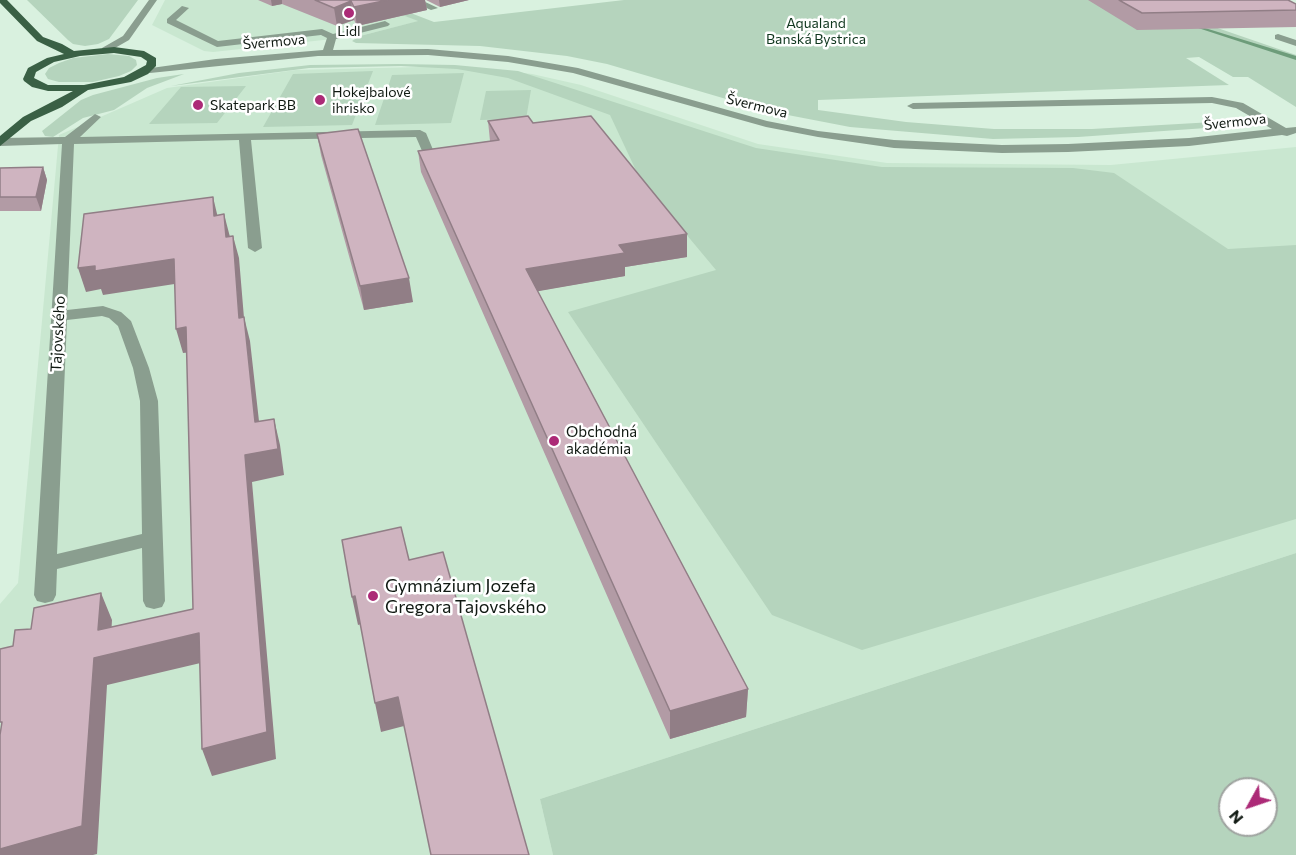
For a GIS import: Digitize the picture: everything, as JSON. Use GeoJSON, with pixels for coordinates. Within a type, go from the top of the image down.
{"type":"FeatureCollection","features":[{"type":"Feature","properties":{"kind":"main road"},"geometry":{"type":"LineString","coordinates":[[2,0],[40,52]]}},
{"type":"Feature","properties":{"kind":"main road"},"geometry":{"type":"LineString","coordinates":[[40,95],[36,85],[28,77],[40,52],[59,46],[71,54]]}},
{"type":"Feature","properties":{"kind":"main road"},"geometry":{"type":"LineString","coordinates":[[40,52],[71,54],[123,50],[144,54],[152,62],[144,72],[123,81],[40,95]]}},
{"type":"Feature","properties":{"kind":"main road"},"geometry":{"type":"LineString","coordinates":[[0,142],[27,119],[58,105],[84,88]]}},
{"type":"Feature","properties":{"kind":"main road"},"geometry":{"type":"LineString","coordinates":[[27,119],[40,95]]}},
{"type":"Feature","properties":{"kind":"street"},"geometry":{"type":"LineString","coordinates":[[413,0],[434,8]]}},
{"type":"Feature","properties":{"kind":"street"},"geometry":{"type":"LineString","coordinates":[[105,50],[126,38],[156,8],[185,8],[171,21],[217,44],[322,32],[332,37],[386,24]]}},
{"type":"Feature","properties":{"kind":"street"},"geometry":{"type":"LineString","coordinates":[[327,52],[332,37]]}},
{"type":"Feature","properties":{"kind":"street"},"geometry":{"type":"LineString","coordinates":[[1278,37],[1296,43]]}},
{"type":"Feature","properties":{"kind":"street"},"geometry":{"type":"LineString","coordinates":[[123,50],[128,45],[126,38]]}},
{"type":"Feature","properties":{"kind":"street","name":"Švermova"},"geometry":{"type":"LineString","coordinates":[[144,72],[216,62],[327,52],[428,52],[535,63],[612,79],[714,111],[794,130],[894,144],[1002,149],[1068,148],[1143,145],[1290,131]]}},
{"type":"Feature","properties":{"kind":"street","name":"Švermova"},"geometry":{"type":"LineString","coordinates":[[152,62],[216,62]]}},
{"type":"Feature","properties":{"kind":"street"},"geometry":{"type":"LineString","coordinates":[[913,106],[1212,100],[1239,105],[1290,131],[1296,138]]}},
{"type":"Feature","properties":{"kind":"street"},"geometry":{"type":"LineString","coordinates":[[68,141],[95,117]]}},
{"type":"Feature","properties":{"kind":"street"},"geometry":{"type":"LineString","coordinates":[[0,142],[420,133],[433,164]]}},
{"type":"Feature","properties":{"kind":"street"},"geometry":{"type":"LineString","coordinates":[[245,138],[255,248]]}},
{"type":"Feature","properties":{"kind":"street","name":"Tajovského"},"geometry":{"type":"LineString","coordinates":[[45,595],[68,141]]}},
{"type":"Feature","properties":{"kind":"street"},"geometry":{"type":"LineString","coordinates":[[59,316],[103,311],[115,315],[125,324],[141,368],[149,401],[154,601]]}},
{"type":"Feature","properties":{"kind":"street"},"geometry":{"type":"LineString","coordinates":[[46,564],[152,539]]}},
{"type":"Feature","properties":{"kind":"shaded area"},"geometry":{"type":"Polygon","coordinates":[[[165,0],[363,0],[419,21],[360,36],[213,52],[204,51],[152,25],[165,0]]]}},
{"type":"Feature","properties":{"kind":"shaded area"},"geometry":{"type":"Polygon","coordinates":[[[460,66],[532,74],[581,85],[758,144],[887,163],[1111,165],[1296,147],[1296,553],[540,799],[553,855],[0,855],[0,604],[18,583],[59,135],[167,88],[296,70],[460,66]]]}},
{"type":"Feature","properties":{"kind":"green space"},"geometry":{"type":"Polygon","coordinates":[[[27,0],[138,0],[109,39],[85,46],[73,44],[27,0]]]}},
{"type":"Feature","properties":{"kind":"green space","name":"Aqualand Banská Bystrica"},"geometry":{"type":"Polygon","coordinates":[[[363,0],[377,0],[434,22],[624,0],[1136,0],[1296,55],[1296,107],[1248,77],[1233,77],[1199,57],[1186,58],[1229,85],[818,100],[818,110],[906,122],[994,129],[1092,129],[1248,120],[1249,125],[1078,137],[993,139],[850,127],[767,111],[607,64],[567,56],[480,46],[356,43],[352,41],[360,36],[418,21],[363,0]]]}},
{"type":"Feature","properties":{"kind":"green space"},"geometry":{"type":"Polygon","coordinates":[[[108,54],[129,56],[136,60],[137,65],[131,71],[119,76],[93,82],[59,82],[48,79],[45,74],[49,68],[73,58],[108,54]]]}},
{"type":"Feature","properties":{"kind":"green space"},"geometry":{"type":"Polygon","coordinates":[[[310,65],[455,65],[518,71],[756,148],[882,167],[1073,168],[1114,173],[1228,249],[1296,245],[1296,519],[862,650],[772,615],[568,312],[716,270],[640,179],[610,115],[508,78],[457,69],[401,66],[309,68],[171,86],[239,73],[310,65]]]}},
{"type":"Feature","properties":{"kind":"green space","name":"Hokejbalové ihrisko"},"geometry":{"type":"Polygon","coordinates":[[[373,71],[352,125],[263,127],[293,74],[373,71]]]}},
{"type":"Feature","properties":{"kind":"green space"},"geometry":{"type":"Polygon","coordinates":[[[464,73],[451,123],[375,125],[392,75],[464,73]]]}},
{"type":"Feature","properties":{"kind":"green space"},"geometry":{"type":"Polygon","coordinates":[[[184,74],[147,88],[114,110],[83,118],[53,137],[45,136],[42,131],[81,100],[93,95],[157,78],[184,74]]]}},
{"type":"Feature","properties":{"kind":"green space","name":"Skatepark BB"},"geometry":{"type":"Polygon","coordinates":[[[246,86],[217,123],[149,124],[181,87],[246,86]]]}},
{"type":"Feature","properties":{"kind":"green space"},"geometry":{"type":"Polygon","coordinates":[[[531,90],[526,119],[480,120],[486,91],[531,90]]]}},
{"type":"Feature","properties":{"kind":"green space"},"geometry":{"type":"Polygon","coordinates":[[[1296,553],[1296,855],[553,855],[540,799],[1296,553]]]}},
{"type":"Feature","properties":{"kind":"building"},"geometry":{"type":"Polygon","coordinates":[[[315,0],[388,0],[354,7],[351,1],[334,8],[315,0]]]}},
{"type":"Feature","properties":{"kind":"building"},"geometry":{"type":"Polygon","coordinates":[[[1119,0],[1288,0],[1296,4],[1296,10],[1142,13],[1119,0]]]}},
{"type":"Feature","properties":{"kind":"building"},"geometry":{"type":"Polygon","coordinates":[[[528,116],[533,123],[591,116],[687,234],[619,245],[625,253],[526,269],[748,689],[670,711],[418,151],[499,140],[488,121],[528,116]]]}},
{"type":"Feature","properties":{"kind":"building"},"geometry":{"type":"Polygon","coordinates":[[[358,129],[409,278],[360,286],[317,134],[358,129]]]}},
{"type":"Feature","properties":{"kind":"building"},"geometry":{"type":"Polygon","coordinates":[[[43,167],[36,197],[0,197],[0,168],[43,167]]]}},
{"type":"Feature","properties":{"kind":"building"},"geometry":{"type":"Polygon","coordinates":[[[213,197],[214,216],[224,214],[226,237],[233,236],[239,318],[244,317],[255,422],[274,419],[278,449],[245,455],[267,732],[202,749],[199,633],[94,658],[82,826],[0,849],[2,722],[0,722],[0,649],[13,646],[15,630],[31,629],[34,608],[101,593],[98,630],[193,609],[186,327],[176,329],[174,259],[95,271],[95,266],[78,268],[84,214],[213,197]]]}},
{"type":"Feature","properties":{"kind":"building"},"geometry":{"type":"Polygon","coordinates":[[[401,527],[409,560],[443,552],[529,855],[431,855],[398,697],[375,703],[342,540],[401,527]]]}},
{"type":"Feature","properties":{"kind":"waterway"},"geometry":{"type":"LineString","coordinates":[[1194,25],[1296,58]]}},
{"type":"Feature","properties":{"kind":"place","name":"Lidl"},"geometry":{"type":"Point","coordinates":[349,13]}},
{"type":"Feature","properties":{"kind":"place","name":"Hokejbalové ihrisko"},"geometry":{"type":"Point","coordinates":[320,100]}},
{"type":"Feature","properties":{"kind":"place","name":"Skatepark BB"},"geometry":{"type":"Point","coordinates":[198,105]}},
{"type":"Feature","properties":{"kind":"place","name":"Obchodná akadémia"},"geometry":{"type":"Point","coordinates":[554,441]}},
{"type":"Feature","properties":{"kind":"place","name":"Gymnázium Jozefa Gregora Tajovského"},"geometry":{"type":"Point","coordinates":[373,596]}}]}
